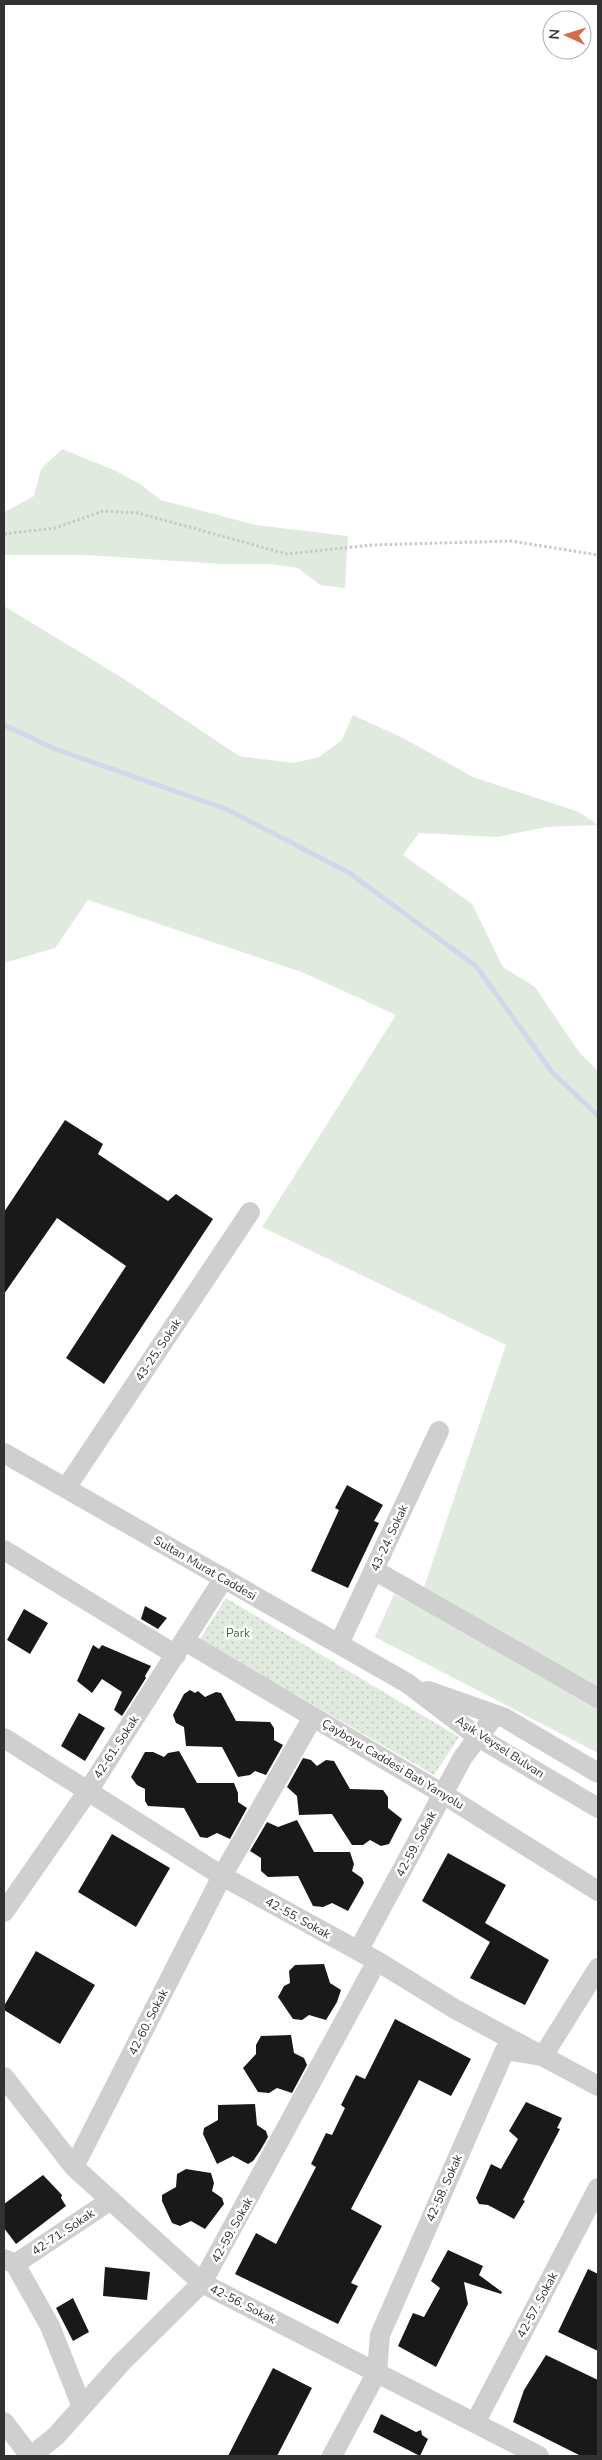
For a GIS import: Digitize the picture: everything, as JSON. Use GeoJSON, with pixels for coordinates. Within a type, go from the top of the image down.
{"type":"FeatureCollection","features":[{"type":"Feature","properties":{"kind":"street","name":"43-25. Sokak"},"geometry":{"type":"LineString","coordinates":[[66,1488],[250,1212]]}},
{"type":"Feature","properties":{"kind":"street","name":"43-24. Sokak"},"geometry":{"type":"LineString","coordinates":[[339,1644],[440,1431]]}},
{"type":"Feature","properties":{"kind":"street","name":"Sultan Murat Caddesi"},"geometry":{"type":"LineString","coordinates":[[4,1453],[407,1683]]}},
{"type":"Feature","properties":{"kind":"street","name":"Çayboyu Caddesi Batı Yanyolu"},"geometry":{"type":"LineString","coordinates":[[4,1550],[181,1648],[313,1717],[443,1794],[598,1891]]}},
{"type":"Feature","properties":{"kind":"street"},"geometry":{"type":"LineString","coordinates":[[374,1570],[598,1698]]}},
{"type":"Feature","properties":{"kind":"street","name":"42-61. Sokak"},"geometry":{"type":"LineString","coordinates":[[4,1912],[88,1790],[181,1648],[224,1578]]}},
{"type":"Feature","properties":{"kind":"street","name":"Aşık Veysel Bulvarı"},"geometry":{"type":"LineString","coordinates":[[407,1683],[505,1718],[598,1774]]}},
{"type":"Feature","properties":{"kind":"street","name":"Aşık Veysel Bulvarı"},"geometry":{"type":"LineString","coordinates":[[407,1683],[478,1737],[598,1808]]}},
{"type":"Feature","properties":{"kind":"street","name":"42-59. Sokak"},"geometry":{"type":"LineString","coordinates":[[358,1951],[463,1757],[495,1715]]}},
{"type":"Feature","properties":{"kind":"street","name":"42-60. Sokak"},"geometry":{"type":"LineString","coordinates":[[74,2167],[222,1876],[313,1717]]}},
{"type":"Feature","properties":{"kind":"street","name":"42-55. Sokak"},"geometry":{"type":"LineString","coordinates":[[4,1738],[222,1876],[358,1951],[455,2009],[598,2086]]}},
{"type":"Feature","properties":{"kind":"street","name":"42-59. Sokak"},"geometry":{"type":"LineString","coordinates":[[30,2456],[56,2436],[122,2362],[202,2283],[377,1962]]}},
{"type":"Feature","properties":{"kind":"street"},"geometry":{"type":"LineString","coordinates":[[543,2056],[598,1968]]}},
{"type":"Feature","properties":{"kind":"street","name":"42-58. Sokak"},"geometry":{"type":"LineString","coordinates":[[332,2456],[377,2372],[380,2335],[505,2050],[543,2056]]}},
{"type":"Feature","properties":{"kind":"street","name":"42-56. Sokak"},"geometry":{"type":"LineString","coordinates":[[4,2077],[74,2167],[202,2283],[539,2456]]}},
{"type":"Feature","properties":{"kind":"street","name":"42-57. Sokak"},"geometry":{"type":"LineString","coordinates":[[475,2423],[598,2188]]}},
{"type":"Feature","properties":{"kind":"street","name":"42-71. Sokak"},"geometry":{"type":"LineString","coordinates":[[10,2262],[111,2200]]}},
{"type":"Feature","properties":{"kind":"street"},"geometry":{"type":"LineString","coordinates":[[10,2262],[50,2326],[82,2407]]}},
{"type":"Feature","properties":{"kind":"street"},"geometry":{"type":"LineString","coordinates":[[4,2422],[30,2456]]}},
{"type":"Feature","properties":{"kind":"path"},"geometry":{"type":"LineString","coordinates":[[4,534],[54,528],[103,511],[138,513],[287,554],[371,545],[511,542],[598,555]]}},
{"type":"Feature","properties":{"kind":"green space"},"geometry":{"type":"Polygon","coordinates":[[[62,449],[114,470],[140,484],[161,500],[256,525],[348,536],[345,588],[320,585],[298,568],[271,564],[221,564],[86,555],[4,555],[4,512],[34,496],[41,469],[62,449]]]}},
{"type":"Feature","properties":{"kind":"green space"},"geometry":{"type":"Polygon","coordinates":[[[4,606],[124,679],[239,756],[294,763],[319,757],[342,740],[353,715],[403,738],[473,777],[579,812],[598,825],[547,827],[497,837],[419,833],[403,855],[472,904],[503,967],[535,987],[579,1052],[598,1071],[598,1686],[423,1590],[506,1345],[262,1227],[396,1015],[304,973],[88,900],[55,948],[4,963],[4,606]]]}},
{"type":"Feature","properties":{"kind":"green space"},"geometry":{"type":"Polygon","coordinates":[[[394,1594],[446,1619],[598,1706],[598,1753],[375,1637],[394,1594]]]}},
{"type":"Feature","properties":{"kind":"green space","name":"Park"},"geometry":{"type":"Polygon","coordinates":[[[226,1598],[459,1737],[434,1775],[200,1639],[226,1598]]]}},
{"type":"Feature","properties":{"kind":"building"},"geometry":{"type":"Polygon","coordinates":[[[65,1120],[103,1144],[98,1154],[168,1201],[176,1194],[213,1219],[104,1384],[66,1358],[126,1266],[57,1218],[4,1294],[4,1212],[65,1120]]]}},
{"type":"Feature","properties":{"kind":"building"},"geometry":{"type":"Polygon","coordinates":[[[347,1485],[383,1505],[374,1521],[379,1523],[348,1588],[311,1571],[339,1510],[335,1508],[347,1485]]]}},
{"type":"Feature","properties":{"kind":"building"},"geometry":{"type":"Polygon","coordinates":[[[145,1606],[167,1618],[158,1629],[141,1619],[145,1606]]]}},
{"type":"Feature","properties":{"kind":"building"},"geometry":{"type":"Polygon","coordinates":[[[24,1609],[48,1623],[30,1654],[7,1640],[24,1609]]]}},
{"type":"Feature","properties":{"kind":"building"},"geometry":{"type":"Polygon","coordinates":[[[93,1645],[99,1649],[102,1645],[151,1666],[145,1676],[146,1678],[122,1716],[114,1710],[122,1692],[102,1679],[92,1693],[77,1681],[93,1645]]]}},
{"type":"Feature","properties":{"kind":"building"},"geometry":{"type":"Polygon","coordinates":[[[190,1690],[195,1693],[198,1691],[205,1697],[216,1692],[221,1693],[236,1721],[270,1722],[274,1728],[274,1740],[283,1745],[266,1775],[255,1771],[250,1775],[238,1777],[222,1747],[186,1746],[184,1727],[176,1723],[173,1715],[184,1694],[190,1690]]]}},
{"type":"Feature","properties":{"kind":"building"},"geometry":{"type":"Polygon","coordinates":[[[79,1713],[105,1728],[85,1761],[61,1746],[79,1713]]]}},
{"type":"Feature","properties":{"kind":"building"},"geometry":{"type":"Polygon","coordinates":[[[179,1751],[197,1783],[234,1783],[238,1793],[238,1802],[247,1808],[230,1839],[217,1833],[207,1838],[200,1837],[184,1808],[148,1806],[145,1801],[145,1789],[137,1785],[131,1777],[145,1752],[153,1752],[164,1757],[168,1753],[179,1751]]]}},
{"type":"Feature","properties":{"kind":"building"},"geometry":{"type":"Polygon","coordinates":[[[303,1758],[311,1760],[317,1766],[326,1760],[334,1761],[350,1789],[383,1790],[388,1797],[388,1808],[402,1819],[389,1844],[381,1846],[370,1840],[363,1845],[352,1845],[332,1814],[299,1815],[297,1796],[287,1787],[303,1758]]]}},
{"type":"Feature","properties":{"kind":"building"},"geometry":{"type":"Polygon","coordinates":[[[297,1820],[314,1852],[350,1852],[354,1864],[352,1871],[362,1878],[364,1883],[348,1911],[332,1903],[323,1907],[313,1906],[298,1876],[268,1877],[261,1871],[261,1858],[250,1851],[267,1822],[278,1827],[297,1820]]]}},
{"type":"Feature","properties":{"kind":"building"},"geometry":{"type":"Polygon","coordinates":[[[112,1834],[170,1868],[136,1927],[78,1892],[112,1834]]]}},
{"type":"Feature","properties":{"kind":"building"},"geometry":{"type":"Polygon","coordinates":[[[448,1853],[506,1885],[485,1923],[549,1960],[525,2005],[470,1978],[490,1942],[422,1901],[448,1853]]]}},
{"type":"Feature","properties":{"kind":"building"},"geometry":{"type":"Polygon","coordinates":[[[36,1951],[95,1985],[60,2044],[4,2010],[4,2006],[36,1951]]]}},
{"type":"Feature","properties":{"kind":"building"},"geometry":{"type":"Polygon","coordinates":[[[324,1964],[330,1983],[341,1990],[337,2002],[326,2020],[309,2015],[302,2020],[293,2019],[278,1997],[284,1986],[290,1983],[289,1971],[295,1965],[324,1964]]]}},
{"type":"Feature","properties":{"kind":"building"},"geometry":{"type":"Polygon","coordinates":[[[395,2019],[471,2059],[451,2096],[419,2080],[351,2209],[382,2226],[351,2283],[358,2286],[338,2324],[235,2274],[256,2233],[276,2244],[316,2167],[311,2164],[326,2133],[332,2135],[345,2108],[341,2105],[356,2075],[365,2079],[395,2019]]]}},
{"type":"Feature","properties":{"kind":"building"},"geometry":{"type":"Polygon","coordinates":[[[291,2035],[294,2053],[304,2058],[307,2065],[292,2093],[277,2088],[269,2093],[258,2092],[243,2068],[256,2054],[256,2045],[261,2036],[291,2035]]]}},
{"type":"Feature","properties":{"kind":"building"},"geometry":{"type":"Polygon","coordinates":[[[526,2102],[562,2118],[557,2128],[560,2129],[523,2200],[525,2201],[514,2219],[488,2205],[479,2204],[476,2198],[491,2164],[501,2169],[518,2139],[509,2131],[526,2102]]]}},
{"type":"Feature","properties":{"kind":"building"},"geometry":{"type":"Polygon","coordinates":[[[255,2104],[257,2125],[266,2131],[268,2137],[260,2151],[253,2161],[248,2164],[233,2156],[217,2164],[203,2134],[204,2128],[218,2120],[218,2105],[255,2104]]]}},
{"type":"Feature","properties":{"kind":"building"},"geometry":{"type":"Polygon","coordinates":[[[186,2169],[211,2173],[214,2183],[212,2191],[222,2198],[224,2204],[205,2229],[191,2221],[180,2226],[172,2223],[162,2201],[162,2195],[176,2187],[177,2174],[186,2169]]]}},
{"type":"Feature","properties":{"kind":"building"},"geometry":{"type":"Polygon","coordinates":[[[43,2175],[62,2195],[61,2198],[66,2206],[16,2244],[4,2228],[4,2204],[43,2175]]]}},
{"type":"Feature","properties":{"kind":"building"},"geometry":{"type":"Polygon","coordinates":[[[448,2250],[483,2266],[479,2275],[502,2292],[501,2294],[464,2282],[468,2304],[436,2367],[398,2346],[413,2313],[424,2317],[440,2288],[431,2281],[448,2250]]]}},
{"type":"Feature","properties":{"kind":"building"},"geometry":{"type":"Polygon","coordinates":[[[105,2267],[150,2272],[147,2300],[103,2296],[105,2267]]]}},
{"type":"Feature","properties":{"kind":"building"},"geometry":{"type":"Polygon","coordinates":[[[588,2269],[598,2274],[598,2351],[558,2332],[588,2269]]]}},
{"type":"Feature","properties":{"kind":"building"},"geometry":{"type":"Polygon","coordinates":[[[73,2298],[89,2332],[73,2341],[56,2308],[73,2298]]]}},
{"type":"Feature","properties":{"kind":"building"},"geometry":{"type":"Polygon","coordinates":[[[546,2355],[598,2380],[598,2456],[581,2456],[513,2422],[524,2390],[546,2355]]]}},
{"type":"Feature","properties":{"kind":"building"},"geometry":{"type":"Polygon","coordinates":[[[273,2368],[312,2388],[277,2456],[228,2456],[273,2368]]]}},
{"type":"Feature","properties":{"kind":"building"},"geometry":{"type":"Polygon","coordinates":[[[381,2414],[416,2432],[421,2430],[422,2435],[428,2439],[420,2456],[373,2432],[381,2414]]]}},
{"type":"Feature","properties":{"kind":"waterway"},"geometry":{"type":"LineString","coordinates":[[4,725],[55,749],[226,809],[348,872],[476,966],[552,1072],[598,1116]]}}]}
